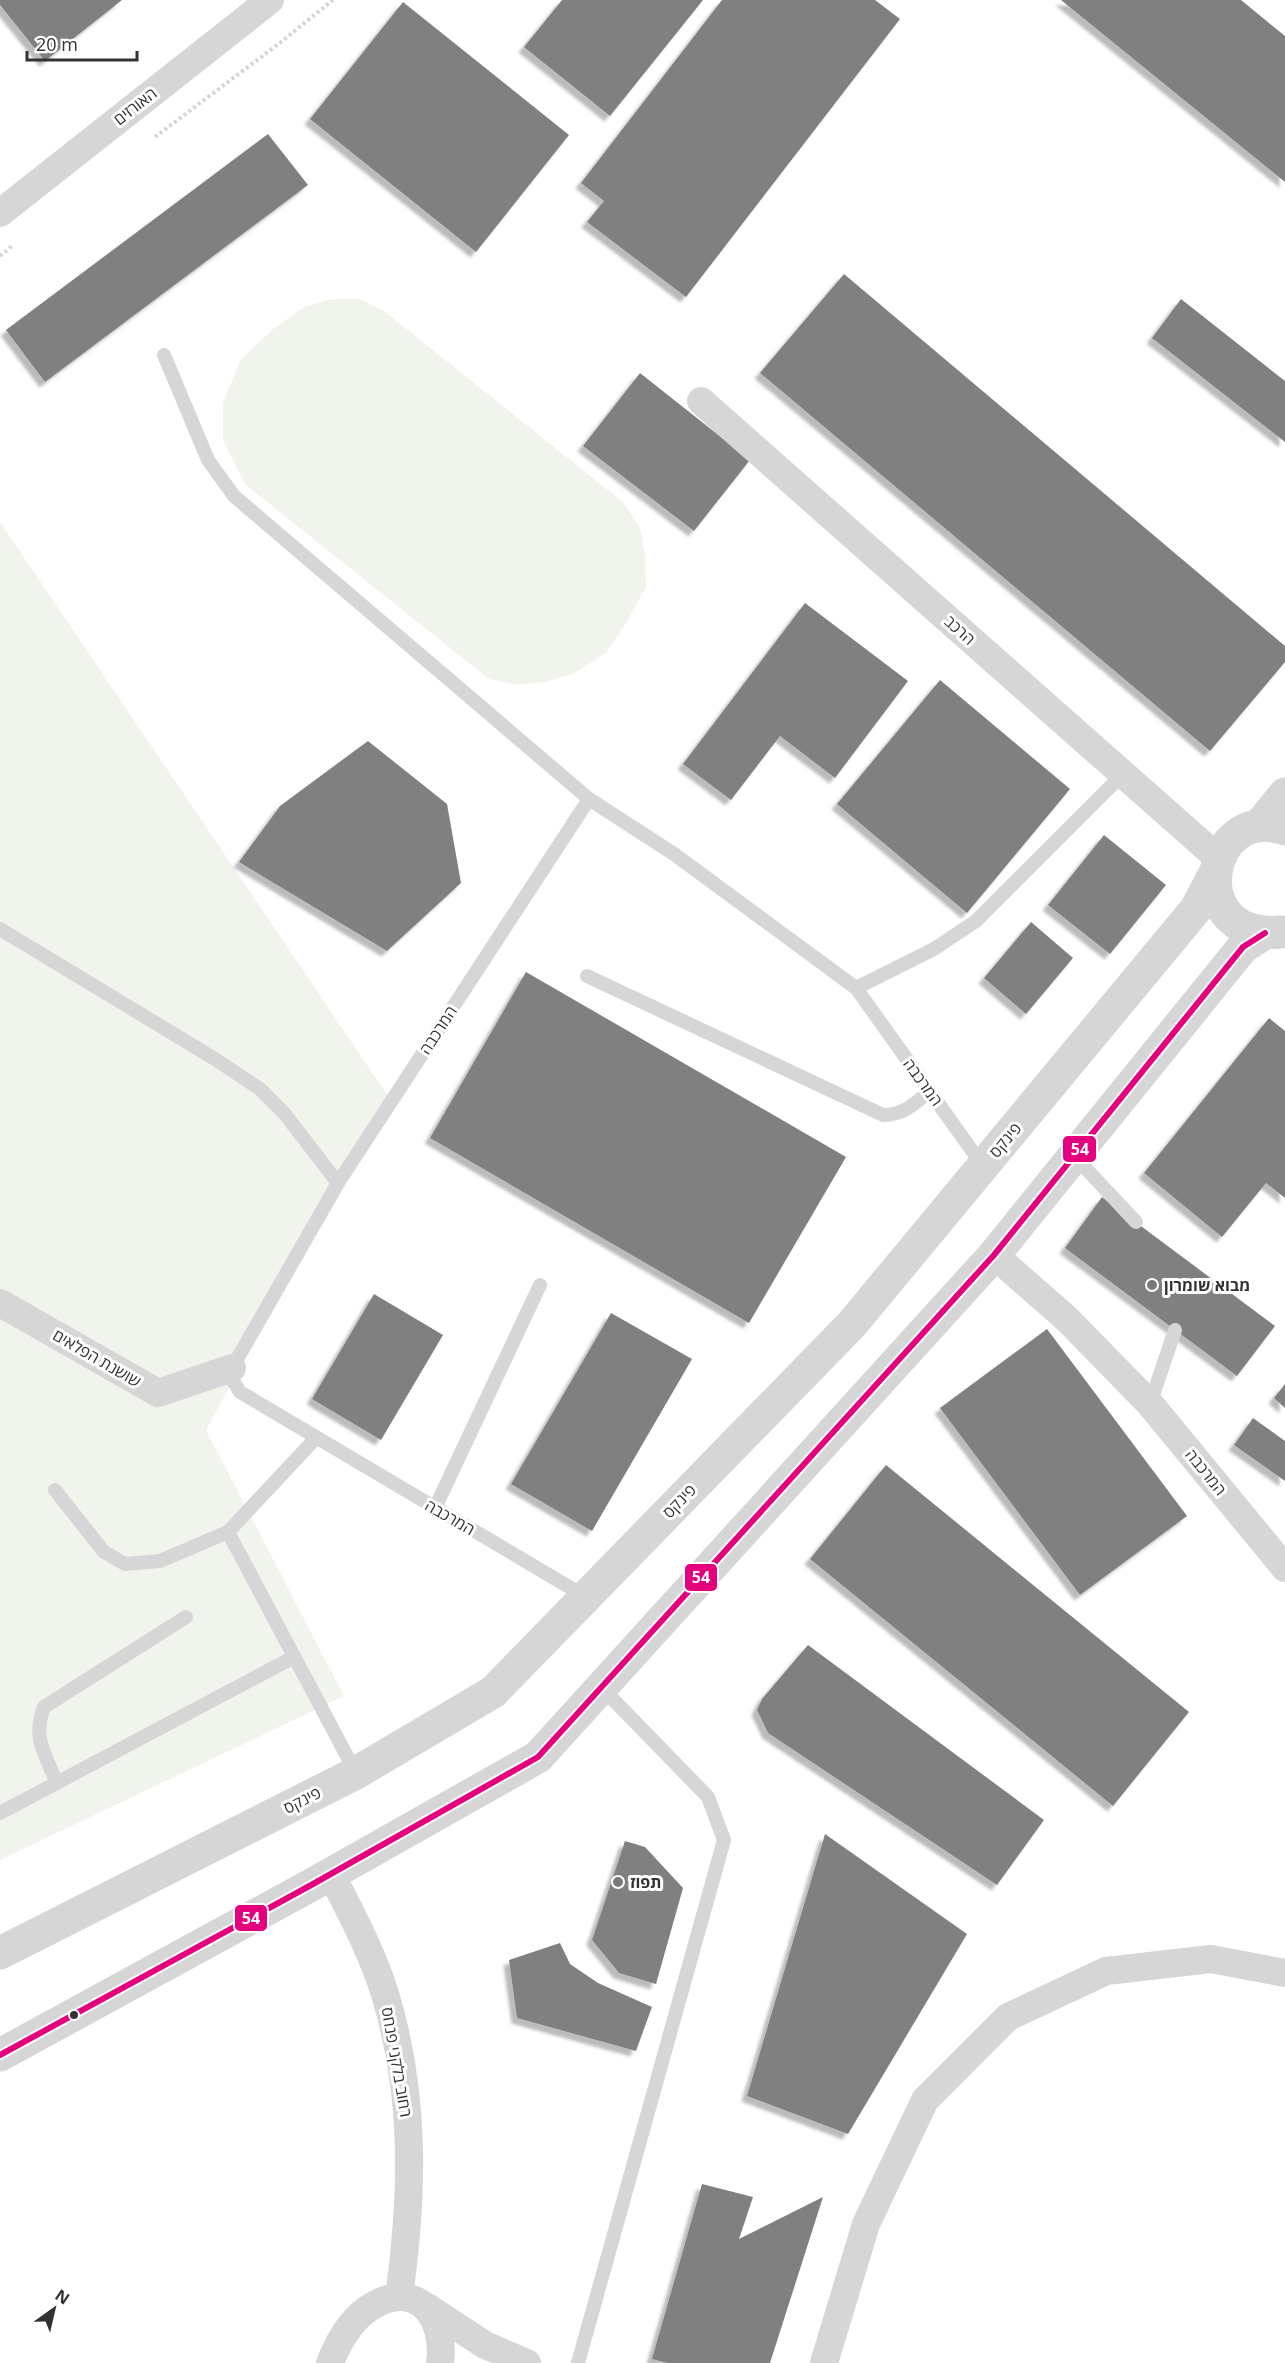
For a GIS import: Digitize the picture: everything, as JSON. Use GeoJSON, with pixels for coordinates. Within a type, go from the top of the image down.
{"type":"FeatureCollection","features":[{"type":"Feature","properties":{"kind":"street","name":"האורזים"},"geometry":{"type":"LineString","coordinates":[[0,213],[270,0]]}},
{"type":"Feature","properties":{"kind":"street","name":"הרכב"},"geometry":{"type":"LineString","coordinates":[[701,401],[1123,774],[1216,867]]}},
{"type":"Feature","properties":{"kind":"street"},"geometry":{"type":"LineString","coordinates":[[1272,828],[1285,794]]}},
{"type":"Feature","properties":{"kind":"street","name":"פינקס"},"geometry":{"type":"LineString","coordinates":[[0,1953],[356,1773],[493,1692],[852,1324],[1196,909],[1228,843],[1242,832],[1272,828]]}},
{"type":"Feature","properties":{"kind":"street"},"geometry":{"type":"LineString","coordinates":[[1216,867],[1216,893],[1224,909],[1243,926],[1277,933]]}},
{"type":"Feature","properties":{"kind":"street"},"geometry":{"type":"LineString","coordinates":[[0,2055],[331,1874],[538,1757],[994,1255],[1243,947],[1277,933]]}},
{"type":"Feature","properties":{"kind":"street","name":"המרכבה"},"geometry":{"type":"LineString","coordinates":[[994,1255],[1067,1319],[1150,1404],[1285,1568]]}},
{"type":"Feature","properties":{"kind":"street","name":"שושנת הפלאים"},"geometry":{"type":"LineString","coordinates":[[0,1303],[158,1393],[232,1368]]}},
{"type":"Feature","properties":{"kind":"street","name":"רחוב בלקני פנחס"},"geometry":{"type":"LineString","coordinates":[[331,1874],[355,1920],[385,1994],[403,2073],[408,2114],[411,2301]]}},
{"type":"Feature","properties":{"kind":"street"},"geometry":{"type":"LineString","coordinates":[[824,2363],[866,2224],[925,2100],[1008,2017],[1106,1971],[1211,1959],[1285,1973]]}},
{"type":"Feature","properties":{"kind":"street"},"geometry":{"type":"LineString","coordinates":[[411,2301],[485,2345],[527,2363]]}},
{"type":"Feature","properties":{"kind":"street"},"geometry":{"type":"LineString","coordinates":[[330,2363],[340,2340],[355,2320],[372,2306],[411,2301],[430,2310],[438,2327],[441,2348],[440,2363]]}},
{"type":"Feature","properties":{"kind":"lane"},"geometry":{"type":"LineString","coordinates":[[164,356],[208,460],[234,496],[589,799]]}},
{"type":"Feature","properties":{"kind":"lane"},"geometry":{"type":"LineString","coordinates":[[856,988],[934,948],[976,921],[1123,774]]}},
{"type":"Feature","properties":{"kind":"lane","name":"המרכבה"},"geometry":{"type":"LineString","coordinates":[[586,1597],[240,1392],[233,1381],[232,1368],[338,1183],[589,799],[674,854],[856,988],[983,1166]]}},
{"type":"Feature","properties":{"kind":"lane"},"geometry":{"type":"LineString","coordinates":[[0,929],[215,1059],[260,1089],[284,1113],[338,1183]]}},
{"type":"Feature","properties":{"kind":"lane"},"geometry":{"type":"LineString","coordinates":[[587,976],[883,1115],[904,1112],[930,1091]]}},
{"type":"Feature","properties":{"kind":"lane"},"geometry":{"type":"LineString","coordinates":[[1074,1156],[1136,1222]]}},
{"type":"Feature","properties":{"kind":"lane"},"geometry":{"type":"LineString","coordinates":[[435,1508],[540,1285]]}},
{"type":"Feature","properties":{"kind":"lane"},"geometry":{"type":"LineString","coordinates":[[1150,1404],[1175,1330]]}},
{"type":"Feature","properties":{"kind":"lane"},"geometry":{"type":"LineString","coordinates":[[55,1490],[104,1552],[125,1564],[160,1561],[228,1532],[316,1438]]}},
{"type":"Feature","properties":{"kind":"lane"},"geometry":{"type":"LineString","coordinates":[[228,1532],[356,1773]]}},
{"type":"Feature","properties":{"kind":"lane"},"geometry":{"type":"LineString","coordinates":[[57,1783],[38,1734],[38,1722],[44,1707],[186,1617]]}},
{"type":"Feature","properties":{"kind":"lane"},"geometry":{"type":"LineString","coordinates":[[0,1813],[294,1657]]}},
{"type":"Feature","properties":{"kind":"lane"},"geometry":{"type":"LineString","coordinates":[[578,2363],[723,1839],[708,1797],[602,1688]]}},
{"type":"Feature","properties":{"kind":"path"},"geometry":{"type":"LineString","coordinates":[[150,140],[333,0]]}},
{"type":"Feature","properties":{"kind":"path"},"geometry":{"type":"LineString","coordinates":[[0,256],[14,244]]}},
{"type":"Feature","properties":{"kind":"shaded area"},"geometry":{"type":"Polygon","coordinates":[[[332,299],[360,299],[384,311],[624,503],[640,528],[645,555],[646,587],[606,653],[573,674],[545,682],[517,685],[489,679],[246,485],[223,440],[223,403],[240,361],[273,329],[304,307],[332,299]]]}},
{"type":"Feature","properties":{"kind":"shaded area"},"geometry":{"type":"Polygon","coordinates":[[[0,522],[388,1096],[206,1430],[344,1696],[0,1860],[0,522]]]}},
{"type":"Feature","properties":{"kind":"building"},"geometry":{"type":"Polygon","coordinates":[[[0,0],[122,0],[45,61],[0,5],[0,0]]]}},
{"type":"Feature","properties":{"kind":"building"},"geometry":{"type":"Polygon","coordinates":[[[562,0],[703,0],[610,116],[524,47],[562,0]]]}},
{"type":"Feature","properties":{"kind":"building"},"geometry":{"type":"Polygon","coordinates":[[[722,0],[875,0],[900,19],[686,297],[587,222],[604,201],[581,183],[722,0]]]}},
{"type":"Feature","properties":{"kind":"building"},"geometry":{"type":"Polygon","coordinates":[[[1061,0],[1241,0],[1285,36],[1285,182],[1061,0]]]}},
{"type":"Feature","properties":{"kind":"building"},"geometry":{"type":"Polygon","coordinates":[[[403,2],[569,135],[476,252],[310,119],[403,2]]]}},
{"type":"Feature","properties":{"kind":"building"},"geometry":{"type":"Polygon","coordinates":[[[268,134],[308,185],[45,382],[6,330],[268,134]]]}},
{"type":"Feature","properties":{"kind":"building"},"geometry":{"type":"Polygon","coordinates":[[[844,274],[1285,646],[1285,662],[1210,751],[760,373],[844,274]]]}},
{"type":"Feature","properties":{"kind":"building"},"geometry":{"type":"Polygon","coordinates":[[[1181,299],[1285,381],[1285,442],[1152,338],[1181,299]]]}},
{"type":"Feature","properties":{"kind":"building"},"geometry":{"type":"Polygon","coordinates":[[[640,373],[750,460],[694,531],[583,446],[640,373]]]}},
{"type":"Feature","properties":{"kind":"building"},"geometry":{"type":"Polygon","coordinates":[[[805,603],[908,681],[835,778],[780,736],[731,800],[683,764],[805,603]]]}},
{"type":"Feature","properties":{"kind":"building"},"geometry":{"type":"Polygon","coordinates":[[[940,680],[1070,789],[967,913],[837,804],[940,680]]]}},
{"type":"Feature","properties":{"kind":"building"},"geometry":{"type":"Polygon","coordinates":[[[368,741],[447,804],[461,883],[387,951],[239,862],[280,806],[368,741]]]}},
{"type":"Feature","properties":{"kind":"building"},"geometry":{"type":"Polygon","coordinates":[[[1104,835],[1166,885],[1110,954],[1048,905],[1104,835]]]}},
{"type":"Feature","properties":{"kind":"building"},"geometry":{"type":"Polygon","coordinates":[[[1031,922],[1073,958],[1026,1014],[984,978],[1031,922]]]}},
{"type":"Feature","properties":{"kind":"building"},"geometry":{"type":"Polygon","coordinates":[[[526,972],[846,1157],[749,1323],[430,1138],[526,972]]]}},
{"type":"Feature","properties":{"kind":"building"},"geometry":{"type":"Polygon","coordinates":[[[1269,1018],[1285,1031],[1285,1198],[1266,1183],[1222,1237],[1144,1173],[1269,1018]]]}},
{"type":"Feature","properties":{"kind":"building"},"geometry":{"type":"Polygon","coordinates":[[[1102,1197],[1275,1326],[1237,1376],[1065,1248],[1102,1197]]]}},
{"type":"Feature","properties":{"kind":"building"},"geometry":{"type":"Polygon","coordinates":[[[374,1294],[443,1335],[381,1440],[312,1399],[374,1294]]]}},
{"type":"Feature","properties":{"kind":"building"},"geometry":{"type":"Polygon","coordinates":[[[611,1313],[692,1359],[592,1531],[511,1484],[611,1313]]]}},
{"type":"Feature","properties":{"kind":"building"},"geometry":{"type":"Polygon","coordinates":[[[1047,1329],[1187,1516],[1080,1595],[940,1408],[1047,1329]]]}},
{"type":"Feature","properties":{"kind":"building"},"geometry":{"type":"Polygon","coordinates":[[[1285,1384],[1285,1408],[1274,1398],[1285,1384]]]}},
{"type":"Feature","properties":{"kind":"building"},"geometry":{"type":"Polygon","coordinates":[[[1253,1418],[1285,1441],[1285,1481],[1234,1445],[1253,1418]]]}},
{"type":"Feature","properties":{"kind":"building"},"geometry":{"type":"Polygon","coordinates":[[[886,1465],[1189,1712],[1113,1806],[810,1559],[886,1465]]]}},
{"type":"Feature","properties":{"kind":"building"},"geometry":{"type":"Polygon","coordinates":[[[808,1645],[1044,1820],[997,1885],[768,1733],[757,1710],[762,1699],[808,1645]]]}},
{"type":"Feature","properties":{"kind":"building"},"geometry":{"type":"Polygon","coordinates":[[[825,1834],[967,1934],[848,2134],[747,2096],[825,1834]]]}},
{"type":"Feature","properties":{"kind":"building"},"geometry":{"type":"Polygon","coordinates":[[[625,1841],[645,1847],[683,1888],[656,1984],[619,1973],[592,1940],[625,1841]]]}},
{"type":"Feature","properties":{"kind":"building"},"geometry":{"type":"Polygon","coordinates":[[[560,1943],[570,1964],[598,1983],[652,2007],[636,2051],[517,2018],[509,1960],[560,1943]]]}},
{"type":"Feature","properties":{"kind":"building"},"geometry":{"type":"Polygon","coordinates":[[[702,2184],[753,2197],[739,2239],[823,2197],[770,2363],[667,2363],[652,2359],[702,2184]]]}},
{"type":"Feature","properties":{"kind":"transit line","name":"54"},"geometry":{"type":"LineString","coordinates":[[0,2055],[313,1884],[538,1757],[994,1255],[1243,947],[1265,933]]}},
{"type":"Feature","properties":{"kind":"place","name":"מבוא שומרון"},"geometry":{"type":"Point","coordinates":[1152,1285]}},
{"type":"Feature","properties":{"kind":"place","name":"תפוז"},"geometry":{"type":"Point","coordinates":[618,1882]}}]}
